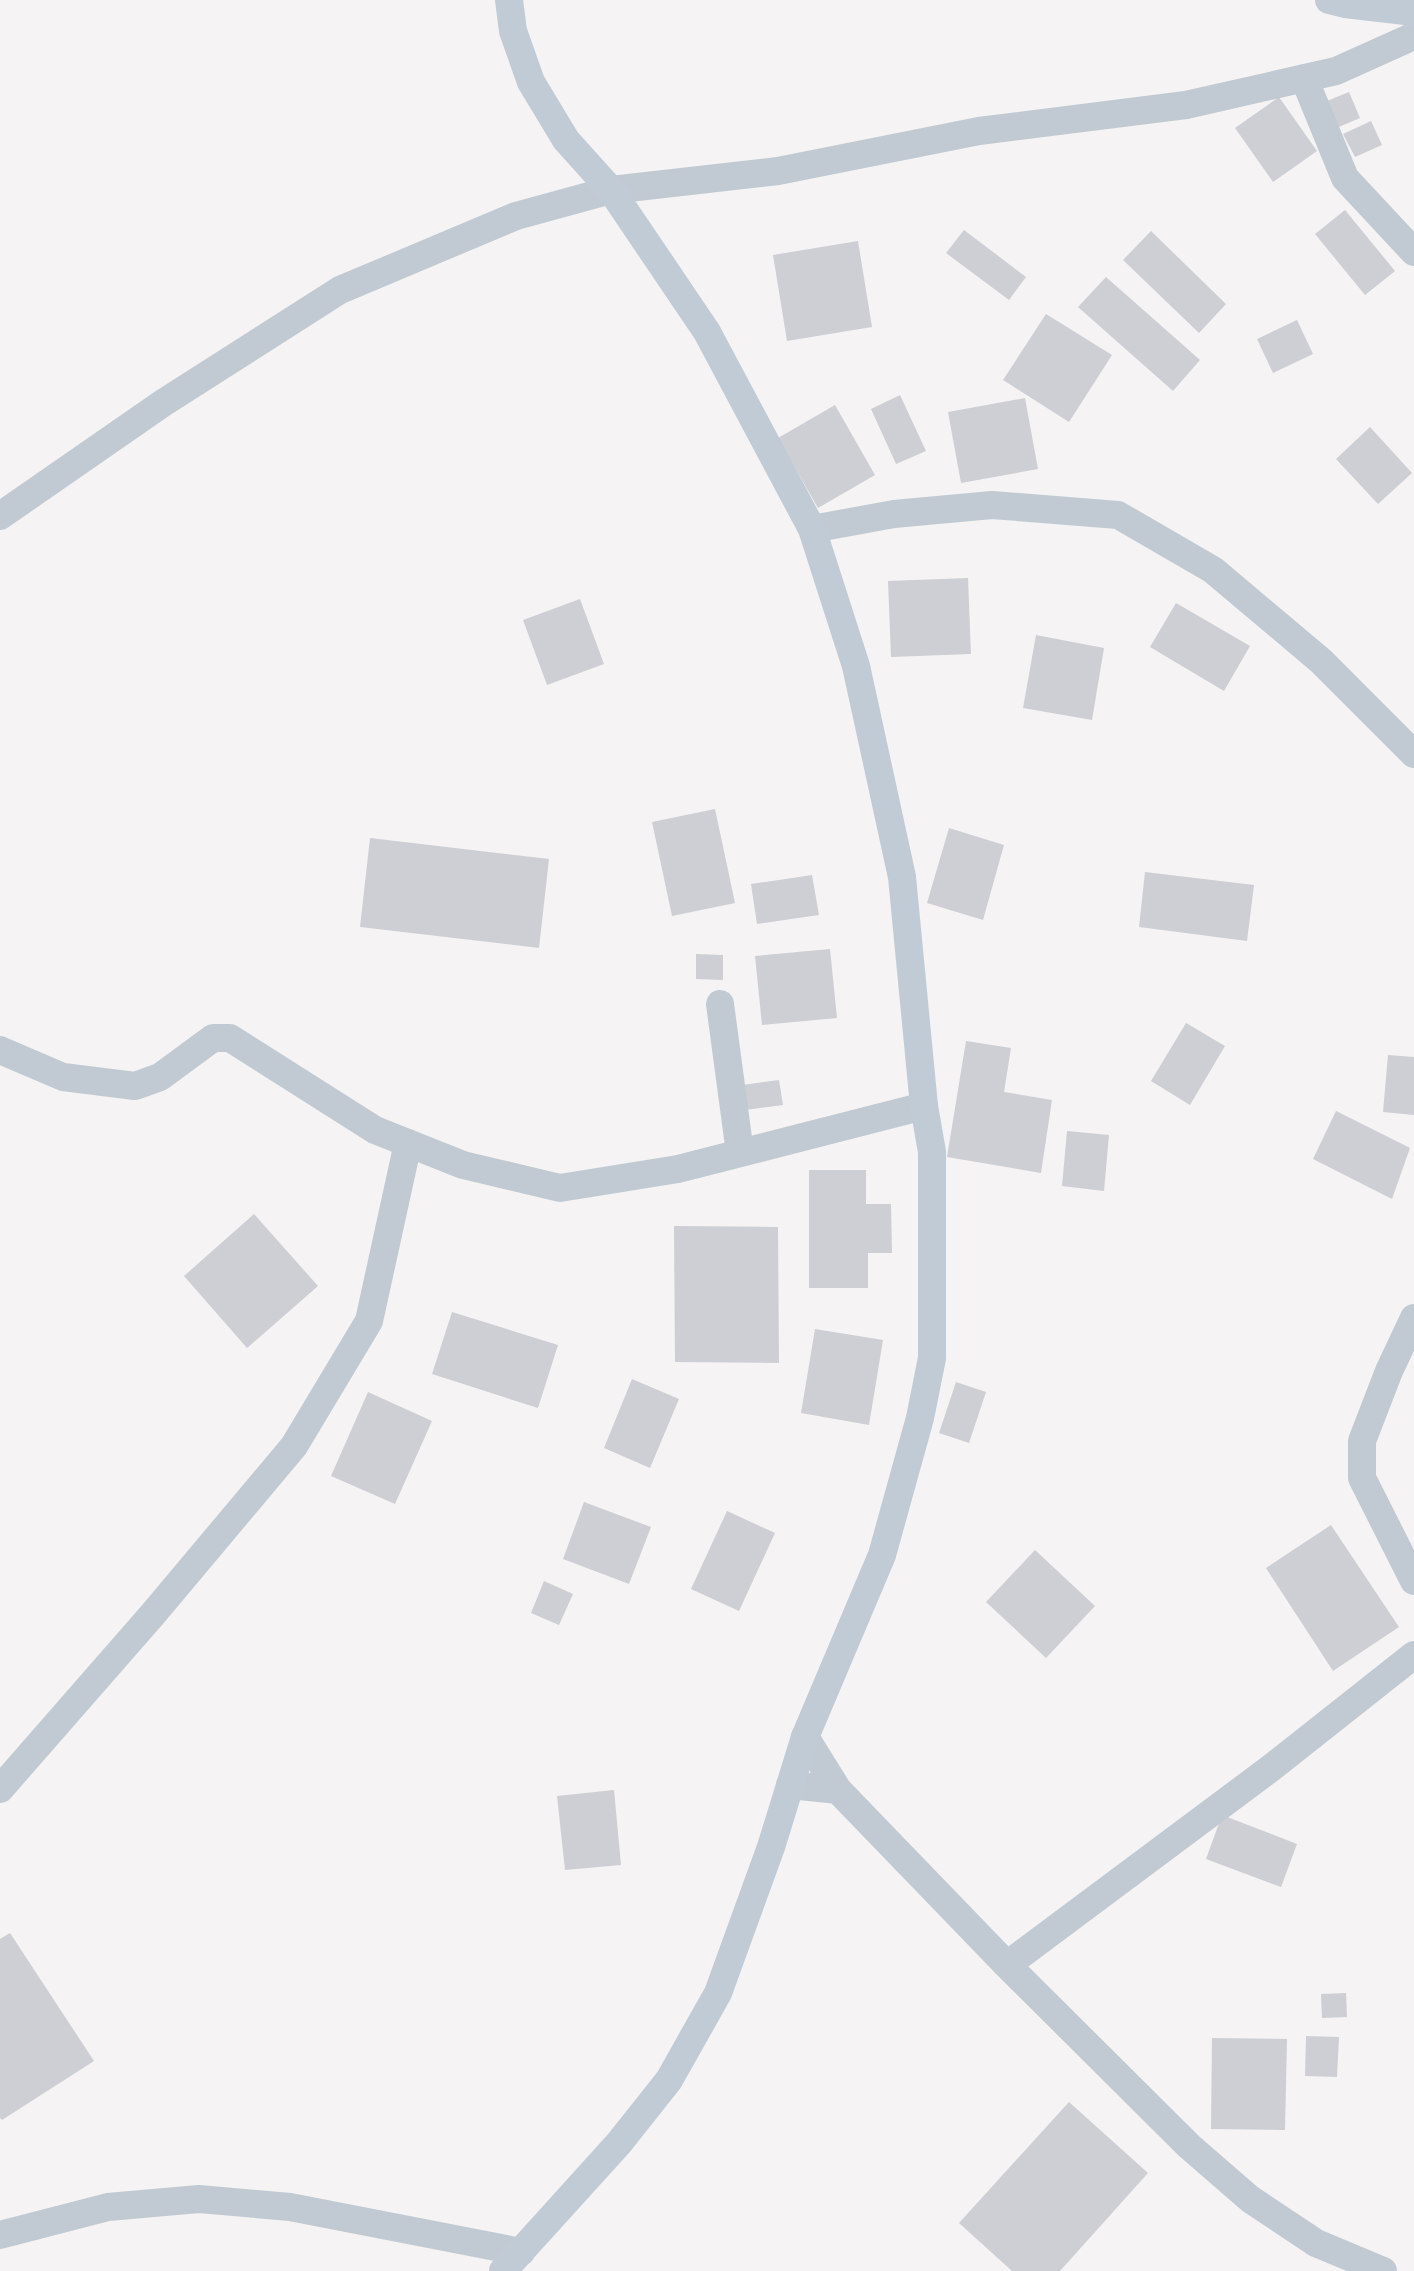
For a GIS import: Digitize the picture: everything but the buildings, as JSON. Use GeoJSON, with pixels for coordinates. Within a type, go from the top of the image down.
{"type":"FeatureCollection","features":[{"type":"Feature","properties":{"kind":"street"},"geometry":{"type":"LineString","coordinates":[[0,2235],[108,2207],[199,2199],[290,2207],[512,2261],[619,2143],[669,2080],[718,1992],[771,1847],[805,1737],[882,1555],[920,1418],[930,1366],[932,1152],[924,1106],[902,877],[856,666],[812,529],[707,332],[611,190],[566,140],[530,82],[513,31],[509,0]]}},
{"type":"Feature","properties":{"kind":"street"},"geometry":{"type":"LineString","coordinates":[[1329,0],[1345,4],[1414,12]]}},
{"type":"Feature","properties":{"kind":"street"},"geometry":{"type":"LineString","coordinates":[[0,516],[162,403],[340,290],[516,216],[611,190],[778,171],[980,131],[1186,105],[1336,71],[1414,36]]}},
{"type":"Feature","properties":{"kind":"street"},"geometry":{"type":"LineString","coordinates":[[1304,78],[1345,178],[1414,252]]}},
{"type":"Feature","properties":{"kind":"street"},"geometry":{"type":"LineString","coordinates":[[812,529],[894,514],[992,506],[1118,515],[1213,570],[1320,661],[1414,754]]}},
{"type":"Feature","properties":{"kind":"street"},"geometry":{"type":"LineString","coordinates":[[720,1004],[740,1153]]}},
{"type":"Feature","properties":{"kind":"street"},"geometry":{"type":"LineString","coordinates":[[0,1050],[63,1077],[135,1086],[160,1077],[213,1038],[230,1038],[375,1130],[463,1165],[560,1188],[678,1170],[924,1106]]}},
{"type":"Feature","properties":{"kind":"street"},"geometry":{"type":"LineString","coordinates":[[0,1788],[153,1614],[294,1446],[369,1321],[408,1143]]}},
{"type":"Feature","properties":{"kind":"street"},"geometry":{"type":"LineString","coordinates":[[1414,1318],[1389,1370],[1362,1441],[1362,1478],[1414,1581]]}},
{"type":"Feature","properties":{"kind":"street"},"geometry":{"type":"LineString","coordinates":[[1007,1965],[1271,1768],[1414,1655]]}},
{"type":"Feature","properties":{"kind":"street"},"geometry":{"type":"LineString","coordinates":[[805,1737],[838,1790],[1007,1965],[1189,2146],[1250,2200],[1316,2244],[1383,2271]]}},
{"type":"Feature","properties":{"kind":"street"},"geometry":{"type":"LineString","coordinates":[[790,1785],[838,1790]]}}]}
